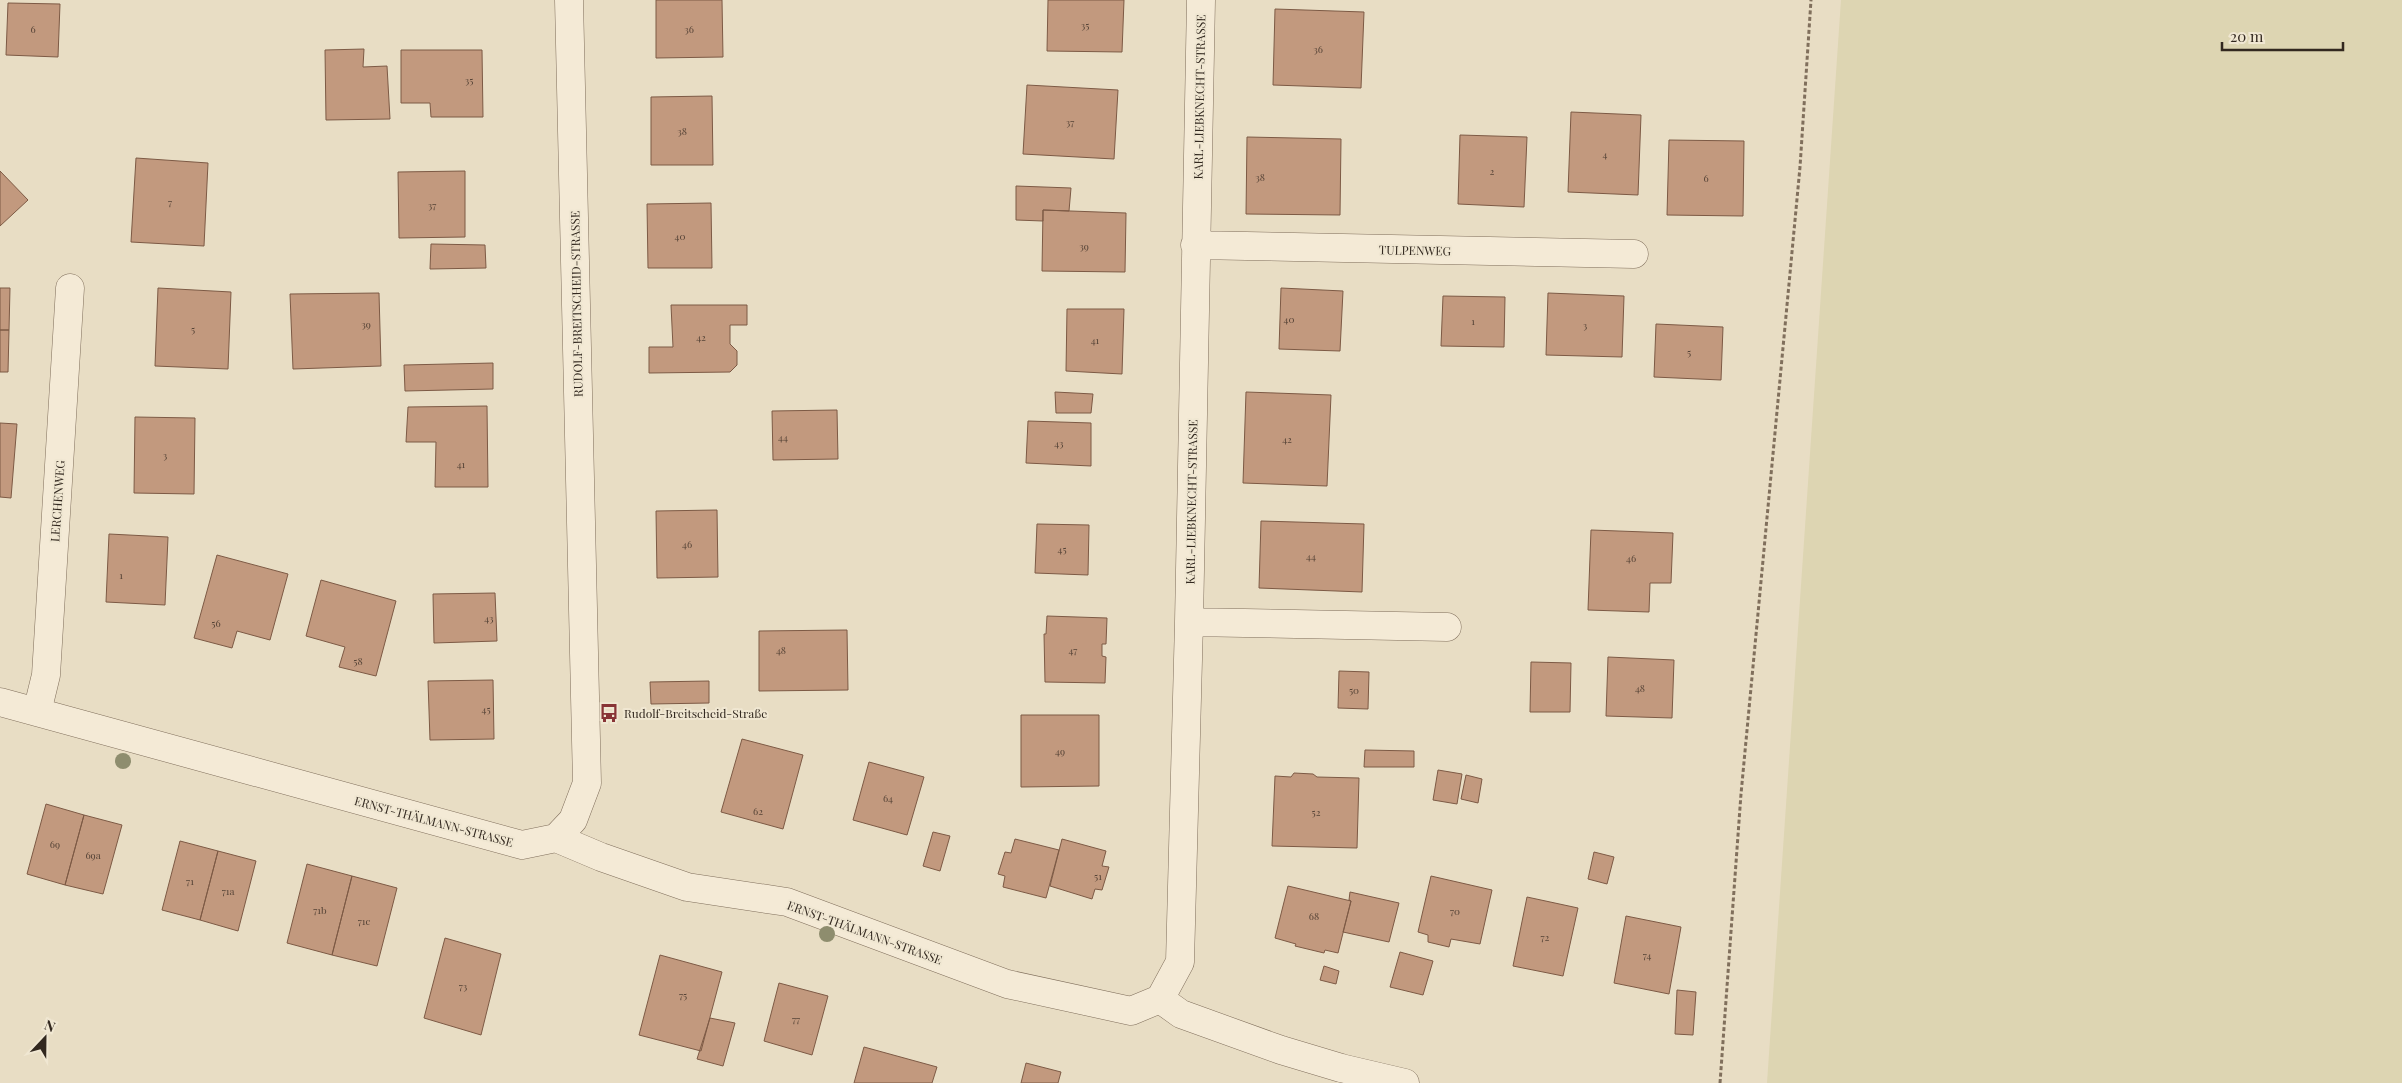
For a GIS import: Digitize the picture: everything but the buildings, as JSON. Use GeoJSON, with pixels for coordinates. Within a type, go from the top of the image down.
{"type":"FeatureCollection","features":[{"type":"Feature","properties":{"kind":"street","name":"RUDOLF-BREITSCHEID-STRASSE"},"geometry":{"type":"LineString","coordinates":[[556,838],[573,820],[587,783],[569,0]]}},
{"type":"Feature","properties":{"kind":"street","name":"KARL-LIEBKNECHT-STRASSE"},"geometry":{"type":"LineString","coordinates":[[1160,999],[1180,962],[1189,622],[1200,0]]}},
{"type":"Feature","properties":{"kind":"street","name":"TULPENWEG"},"geometry":{"type":"LineString","coordinates":[[1196,245],[1634,254]]}},
{"type":"Feature","properties":{"kind":"street","name":"LERCHENWEG"},"geometry":{"type":"LineString","coordinates":[[37,712],[46,676],[70,288]]}},
{"type":"Feature","properties":{"kind":"street"},"geometry":{"type":"LineString","coordinates":[[1189,622],[1447,627]]}},
{"type":"Feature","properties":{"kind":"street","name":"ERNST-THÄLMANN-STRASSE"},"geometry":{"type":"LineString","coordinates":[[0,702],[522,845],[556,838],[601,857],[687,887],[787,902],[1007,984],[1131,1011],[1160,999]]}},
{"type":"Feature","properties":{"kind":"street"},"geometry":{"type":"LineString","coordinates":[[1160,999],[1181,1014],[1281,1050],[1341,1068],[1405,1083]]}},
{"type":"Feature","properties":{"kind":"path"},"geometry":{"type":"LineString","coordinates":[[1720,1083],[1741,794],[1800,166],[1811,0]]}},
{"type":"Feature","properties":{"kind":"shaded area"},"geometry":{"type":"Polygon","coordinates":[[[1841,0],[2402,0],[2402,1083],[1767,1083],[1841,0]]]}},
{"type":"Feature","properties":{"kind":"place","name":"Rudolf-Breitscheid-Straße"},"geometry":{"type":"Point","coordinates":[609,713]}}]}
